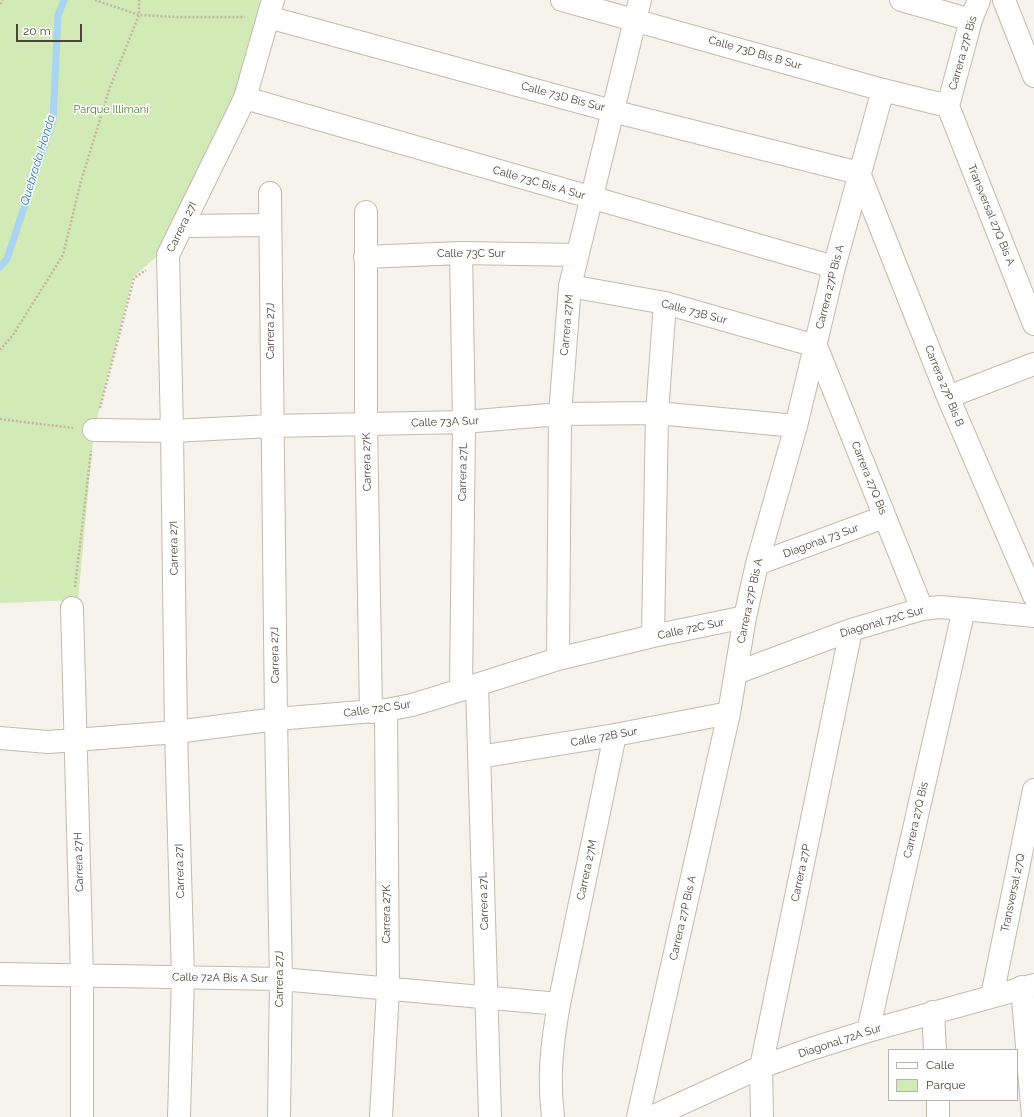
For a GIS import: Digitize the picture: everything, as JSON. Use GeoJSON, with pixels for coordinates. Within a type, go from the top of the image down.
{"type":"FeatureCollection","features":[{"type":"Feature","properties":{"kind":"street","name":"Calle 73D Bis B Sur"},"geometry":{"type":"LineString","coordinates":[[562,0],[638,10],[883,90],[948,106]]}},
{"type":"Feature","properties":{"kind":"street"},"geometry":{"type":"LineString","coordinates":[[901,0],[971,20]]}},
{"type":"Feature","properties":{"kind":"street","name":"Carrera 27P Bis"},"geometry":{"type":"LineString","coordinates":[[948,106],[971,20],[979,0]]}},
{"type":"Feature","properties":{"kind":"street"},"geometry":{"type":"LineString","coordinates":[[1004,0],[1034,76]]}},
{"type":"Feature","properties":{"kind":"street","name":"Carrera 27I"},"geometry":{"type":"LineString","coordinates":[[179,1117],[183,977],[176,732],[168,255],[245,98],[271,9]]}},
{"type":"Feature","properties":{"kind":"street","name":"Calle 73D Bis Sur"},"geometry":{"type":"LineString","coordinates":[[271,9],[612,111],[859,173]]}},
{"type":"Feature","properties":{"kind":"street","name":"Carrera 27M"},"geometry":{"type":"LineString","coordinates":[[558,659],[560,414],[570,286],[638,10]]}},
{"type":"Feature","properties":{"kind":"street","name":"Carrera 27P Bis A"},"geometry":{"type":"LineString","coordinates":[[638,1117],[729,713],[745,617],[757,564],[796,426],[834,267],[883,90]]}},
{"type":"Feature","properties":{"kind":"street","name":"Calle 73C Bis A Sur"},"geometry":{"type":"LineString","coordinates":[[245,98],[592,199],[834,267]]}},
{"type":"Feature","properties":{"kind":"street","name":"Transversal 27Q Bis A"},"geometry":{"type":"LineString","coordinates":[[948,106],[1034,324]]}},
{"type":"Feature","properties":{"kind":"street","name":"Carrera 27P Bis B"},"geometry":{"type":"LineString","coordinates":[[859,173],[948,397],[1034,596]]}},
{"type":"Feature","properties":{"kind":"street","name":"Carrera 27J"},"geometry":{"type":"LineString","coordinates":[[270,193],[276,719],[281,979],[278,1117]]}},
{"type":"Feature","properties":{"kind":"street","name":"Carrera 27K"},"geometry":{"type":"LineString","coordinates":[[366,212],[366,424],[379,711],[388,989],[381,1117]]}},
{"type":"Feature","properties":{"kind":"street"},"geometry":{"type":"LineString","coordinates":[[182,226],[270,225]]}},
{"type":"Feature","properties":{"kind":"street","name":"Calle 73C Sur"},"geometry":{"type":"LineString","coordinates":[[365,257],[461,253],[577,255]]}},
{"type":"Feature","properties":{"kind":"street","name":"Carrera 27L"},"geometry":{"type":"LineString","coordinates":[[461,253],[469,688],[479,757],[490,1117]]}},
{"type":"Feature","properties":{"kind":"street","name":"Calle 73B Sur"},"geometry":{"type":"LineString","coordinates":[[570,286],[665,304],[816,346]]}},
{"type":"Feature","properties":{"kind":"street"},"geometry":{"type":"LineString","coordinates":[[652,636],[656,413],[665,304]]}},
{"type":"Feature","properties":{"kind":"street","name":"Carrera 27Q Bis"},"geometry":{"type":"LineString","coordinates":[[816,346],[922,609]]}},
{"type":"Feature","properties":{"kind":"street"},"geometry":{"type":"LineString","coordinates":[[948,397],[1034,364]]}},
{"type":"Feature","properties":{"kind":"street","name":"Calle 73A Sur"},"geometry":{"type":"LineString","coordinates":[[94,430],[172,431],[272,426],[464,422],[560,414],[656,413],[796,426]]}},
{"type":"Feature","properties":{"kind":"street","name":"Diagonal 73 Sur"},"geometry":{"type":"LineString","coordinates":[[757,564],[884,517]]}},
{"type":"Feature","properties":{"kind":"street","name":"Diagonal 72C Sur"},"geometry":{"type":"LineString","coordinates":[[736,673],[851,630],[922,609],[940,607],[1034,616]]}},
{"type":"Feature","properties":{"kind":"street","name":"Carrera 27H"},"geometry":{"type":"LineString","coordinates":[[72,608],[82,976],[82,1117]]}},
{"type":"Feature","properties":{"kind":"street","name":"Carrera 27Q Bis"},"geometry":{"type":"LineString","coordinates":[[868,1031],[964,609]]}},
{"type":"Feature","properties":{"kind":"street","name":"Calle 72C Sur"},"geometry":{"type":"LineString","coordinates":[[0,738],[48,742],[176,732],[276,719],[379,711],[412,705],[558,659],[652,636],[745,617]]}},
{"type":"Feature","properties":{"kind":"street","name":"Carrera 27P"},"geometry":{"type":"LineString","coordinates":[[762,1117],[761,1067],[851,630]]}},
{"type":"Feature","properties":{"kind":"street","name":"Calle 72B Sur"},"geometry":{"type":"LineString","coordinates":[[479,757],[615,735],[729,713]]}},
{"type":"Feature","properties":{"kind":"street","name":"Carrera 27M"},"geometry":{"type":"LineString","coordinates":[[553,1117],[550,1081],[552,1042],[615,735]]}},
{"type":"Feature","properties":{"kind":"street","name":"Transversal 27Q"},"geometry":{"type":"LineString","coordinates":[[992,996],[1034,790]]}},
{"type":"Feature","properties":{"kind":"street","name":"Calle 72A Bis A Sur"},"geometry":{"type":"LineString","coordinates":[[0,974],[281,979],[559,1004]]}},
{"type":"Feature","properties":{"kind":"street"},"geometry":{"type":"LineString","coordinates":[[1028,986],[1033,1117]]}},
{"type":"Feature","properties":{"kind":"street","name":"Diagonal 72A Sur"},"geometry":{"type":"LineString","coordinates":[[658,1116],[761,1067],[811,1049],[933,1012],[1028,986]]}},
{"type":"Feature","properties":{"kind":"street"},"geometry":{"type":"LineString","coordinates":[[933,1012],[935,1049]]}},
{"type":"Feature","properties":{"kind":"street"},"geometry":{"type":"LineString","coordinates":[[938,1101],[938,1117]]}},
{"type":"Feature","properties":{"kind":"path"},"geometry":{"type":"LineString","coordinates":[[0,4],[3,0]]}},
{"type":"Feature","properties":{"kind":"path"},"geometry":{"type":"LineString","coordinates":[[95,0],[139,15],[177,17],[271,9]]}},
{"type":"Feature","properties":{"kind":"path"},"geometry":{"type":"LineString","coordinates":[[0,350],[13,336],[63,255],[81,181],[110,88],[139,15],[138,0]]}},
{"type":"Feature","properties":{"kind":"path"},"geometry":{"type":"LineString","coordinates":[[0,419],[94,430]]}},
{"type":"Feature","properties":{"kind":"green space","name":"Parque Illimaní"},"geometry":{"type":"Polygon","coordinates":[[[0,0],[267,0],[237,102],[164,250],[133,277],[94,430],[78,600],[0,603],[0,0]]]}},
{"type":"Feature","properties":{"kind":"waterway","name":"Quebrada Honda"},"geometry":{"type":"LineString","coordinates":[[0,267],[7,259],[53,120],[58,16],[64,0]]}}]}
